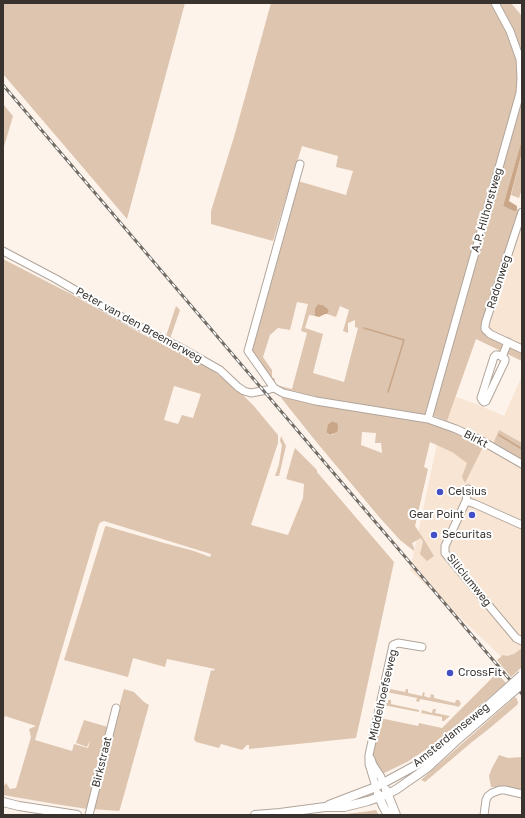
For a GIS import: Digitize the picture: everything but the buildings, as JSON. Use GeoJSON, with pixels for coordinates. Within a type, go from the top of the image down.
{"type":"FeatureCollection","features":[{"type":"Feature","properties":{"kind":"main road","name":"Amsterdamseweg"},"geometry":{"type":"LineString","coordinates":[[379,797],[397,789],[427,768],[505,695],[522,676]]}},
{"type":"Feature","properties":{"kind":"main road","name":"Amsterdamseweg"},"geometry":{"type":"LineString","coordinates":[[380,786],[422,762],[505,695],[522,684]]}},
{"type":"Feature","properties":{"kind":"main road"},"geometry":{"type":"LineString","coordinates":[[380,786],[388,794],[396,815]]}},
{"type":"Feature","properties":{"kind":"main road"},"geometry":{"type":"LineString","coordinates":[[380,786],[379,797],[382,806],[388,815]]}},
{"type":"Feature","properties":{"kind":"main road"},"geometry":{"type":"LineString","coordinates":[[325,807],[380,786]]}},
{"type":"Feature","properties":{"kind":"main road"},"geometry":{"type":"LineString","coordinates":[[255,815],[325,807],[344,807],[379,797]]}},
{"type":"Feature","properties":{"kind":"main road"},"geometry":{"type":"LineString","coordinates":[[3,802],[77,815]]}},
{"type":"Feature","properties":{"kind":"street","name":"A.P. Hilhorstweg"},"geometry":{"type":"LineString","coordinates":[[428,419],[520,93],[520,58],[515,42],[495,3]]}},
{"type":"Feature","properties":{"kind":"street"},"geometry":{"type":"LineString","coordinates":[[300,164],[248,351],[274,388],[283,393],[316,401],[428,419]]}},
{"type":"Feature","properties":{"kind":"street","name":"Radonweg"},"geometry":{"type":"LineString","coordinates":[[508,342],[490,334],[485,329],[486,321],[520,223],[522,212]]}},
{"type":"Feature","properties":{"kind":"street","name":"Peter van den Breemerweg"},"geometry":{"type":"LineString","coordinates":[[3,251],[56,278],[127,320],[220,370],[244,391],[251,393],[274,388]]}},
{"type":"Feature","properties":{"kind":"street"},"geometry":{"type":"LineString","coordinates":[[502,357],[508,342],[522,349]]}},
{"type":"Feature","properties":{"kind":"street"},"geometry":{"type":"LineString","coordinates":[[498,355],[502,357],[505,359],[484,402],[481,398],[494,357],[498,355]]}},
{"type":"Feature","properties":{"kind":"street"},"geometry":{"type":"LineString","coordinates":[[488,375],[496,378]]}},
{"type":"Feature","properties":{"kind":"street","name":"Birkt"},"geometry":{"type":"LineString","coordinates":[[428,419],[482,440],[522,464]]}},
{"type":"Feature","properties":{"kind":"street","name":"Siliciumweg"},"geometry":{"type":"LineString","coordinates":[[468,489],[466,501],[445,546],[446,553],[516,638],[522,641]]}},
{"type":"Feature","properties":{"kind":"street"},"geometry":{"type":"LineString","coordinates":[[466,501],[522,525]]}},
{"type":"Feature","properties":{"kind":"street","name":"Middelhoefseweg"},"geometry":{"type":"LineString","coordinates":[[380,786],[369,764],[369,755],[393,645],[398,643],[422,647]]}},
{"type":"Feature","properties":{"kind":"street","name":"Birkstraat"},"geometry":{"type":"LineString","coordinates":[[89,815],[116,708]]}},
{"type":"Feature","properties":{"kind":"street"},"geometry":{"type":"LineString","coordinates":[[484,815],[486,800],[492,793],[505,790],[522,794]]}},
{"type":"Feature","properties":{"kind":"shaded area"},"geometry":{"type":"Polygon","coordinates":[[[3,3],[185,3],[127,219],[3,74],[3,3]]]}},
{"type":"Feature","properties":{"kind":"shaded area"},"geometry":{"type":"Polygon","coordinates":[[[271,3],[492,3],[512,42],[516,55],[518,68],[517,97],[477,230],[479,234],[427,413],[423,416],[318,398],[280,389],[280,386],[292,389],[307,333],[301,331],[308,304],[297,302],[290,330],[278,328],[270,335],[263,357],[272,370],[272,377],[275,379],[274,384],[251,351],[298,181],[346,195],[353,171],[336,167],[338,156],[302,146],[273,241],[211,224],[211,211],[234,137],[271,3]],[[317,305],[315,308],[315,316],[309,315],[305,328],[323,334],[313,373],[344,382],[358,328],[355,327],[355,320],[348,323],[348,333],[343,331],[349,310],[340,306],[336,317],[327,314],[329,311],[323,305],[317,305]]]}},
{"type":"Feature","properties":{"kind":"shaded area"},"geometry":{"type":"Polygon","coordinates":[[[499,3],[511,3],[522,16],[522,60],[515,36],[499,3]]]}},
{"type":"Feature","properties":{"kind":"shaded area"},"geometry":{"type":"Polygon","coordinates":[[[522,87],[522,139],[503,206],[515,211],[517,209],[520,211],[483,328],[522,351],[522,361],[476,339],[447,421],[432,415],[522,87]]]}},
{"type":"Feature","properties":{"kind":"shaded area"},"geometry":{"type":"Polygon","coordinates":[[[3,104],[13,116],[3,150],[3,104]]]}},
{"type":"Feature","properties":{"kind":"shaded area"},"geometry":{"type":"Polygon","coordinates":[[[522,139],[522,152],[509,201],[517,206],[516,211],[514,211],[503,206],[522,139]]]}},
{"type":"Feature","properties":{"kind":"shaded area"},"geometry":{"type":"Polygon","coordinates":[[[522,152],[522,189],[519,198],[511,195],[522,152]]]}},
{"type":"Feature","properties":{"kind":"shaded area"},"geometry":{"type":"Polygon","coordinates":[[[522,214],[522,361],[476,339],[522,214]]]}},
{"type":"Feature","properties":{"kind":"shaded area"},"geometry":{"type":"Polygon","coordinates":[[[3,259],[71,294],[140,333],[198,361],[228,382],[253,405],[278,435],[278,443],[251,525],[288,535],[303,498],[304,484],[286,479],[295,448],[317,470],[317,472],[394,562],[356,738],[249,749],[249,745],[247,745],[242,750],[221,744],[219,748],[196,742],[194,739],[211,670],[213,671],[215,669],[167,659],[165,667],[133,658],[128,677],[64,660],[106,526],[210,557],[211,554],[104,521],[99,524],[35,740],[72,751],[74,744],[88,748],[90,740],[87,747],[76,743],[84,720],[108,727],[87,809],[3,795],[3,787],[6,783],[10,789],[16,788],[31,737],[29,729],[36,726],[5,716],[3,722],[3,259]],[[174,386],[164,420],[178,424],[182,415],[193,418],[201,394],[174,386]]]}},
{"type":"Feature","properties":{"kind":"shaded area"},"geometry":{"type":"Polygon","coordinates":[[[318,304],[323,305],[328,309],[329,311],[327,314],[319,317],[315,316],[315,308],[318,304]]]}},
{"type":"Feature","properties":{"kind":"shaded area"},"geometry":{"type":"Polygon","coordinates":[[[176,306],[180,310],[170,339],[166,336],[176,306]]]}},
{"type":"Feature","properties":{"kind":"shaded area"},"geometry":{"type":"Polygon","coordinates":[[[522,376],[522,655],[510,665],[410,570],[437,444],[456,397],[504,416],[522,376]]]}},
{"type":"Feature","properties":{"kind":"shaded area"},"geometry":{"type":"Polygon","coordinates":[[[281,396],[300,401],[411,418],[437,424],[484,445],[465,483],[462,477],[467,463],[452,452],[430,442],[424,467],[428,469],[415,526],[434,556],[427,561],[420,554],[423,542],[421,538],[412,543],[414,551],[400,540],[318,444],[281,396]],[[333,421],[328,424],[327,433],[329,435],[332,435],[337,431],[336,422],[333,421]],[[362,432],[361,445],[382,453],[381,443],[375,443],[376,433],[362,432]]]}},
{"type":"Feature","properties":{"kind":"shaded area"},"geometry":{"type":"Polygon","coordinates":[[[333,421],[337,423],[338,429],[337,432],[330,435],[327,433],[328,424],[333,421]]]}},
{"type":"Feature","properties":{"kind":"shaded area"},"geometry":{"type":"Polygon","coordinates":[[[499,430],[522,443],[522,460],[493,444],[499,430]]]}},
{"type":"Feature","properties":{"kind":"shaded area"},"geometry":{"type":"Polygon","coordinates":[[[281,436],[286,446],[279,476],[275,476],[279,464],[282,445],[280,441],[281,436]]]}},
{"type":"Feature","properties":{"kind":"shaded area"},"geometry":{"type":"Polygon","coordinates":[[[522,648],[522,667],[511,677],[497,660],[503,655],[507,656],[514,654],[522,648]]]}},
{"type":"Feature","properties":{"kind":"shaded area"},"geometry":{"type":"Polygon","coordinates":[[[497,673],[506,683],[436,743],[407,762],[382,774],[372,756],[380,718],[418,726],[419,723],[442,728],[497,673]]]}},
{"type":"Feature","properties":{"kind":"shaded area"},"geometry":{"type":"Polygon","coordinates":[[[387,686],[390,687],[390,689],[405,692],[406,689],[408,689],[408,693],[422,696],[423,692],[425,693],[424,696],[430,698],[431,694],[434,695],[434,698],[455,703],[456,700],[459,700],[461,704],[458,707],[420,699],[419,702],[416,701],[417,698],[386,692],[387,686]]]}},
{"type":"Feature","properties":{"kind":"shaded area"},"geometry":{"type":"Polygon","coordinates":[[[124,689],[134,692],[149,705],[119,811],[92,809],[99,780],[124,689]]]}},
{"type":"Feature","properties":{"kind":"shaded area"},"geometry":{"type":"Polygon","coordinates":[[[515,697],[518,703],[517,705],[425,782],[421,780],[515,697]]]}},
{"type":"Feature","properties":{"kind":"shaded area"},"geometry":{"type":"Polygon","coordinates":[[[388,700],[391,700],[391,704],[419,710],[419,712],[383,705],[384,702],[388,703],[388,700]]]}},
{"type":"Feature","properties":{"kind":"shaded area"},"geometry":{"type":"Polygon","coordinates":[[[433,709],[436,709],[435,713],[450,716],[442,721],[442,717],[421,713],[422,710],[432,713],[433,709]]]}},
{"type":"Feature","properties":{"kind":"shaded area"},"geometry":{"type":"Polygon","coordinates":[[[499,755],[508,758],[522,757],[522,792],[491,787],[489,776],[499,755]]]}},
{"type":"Feature","properties":{"kind":"shaded area"},"geometry":{"type":"Polygon","coordinates":[[[376,810],[379,815],[338,815],[363,812],[376,810]]]}},
{"type":"Feature","properties":{"kind":"waterway"},"geometry":{"type":"LineString","coordinates":[[364,328],[404,340],[388,392]]}},
{"type":"Feature","properties":{"kind":"waterway"},"geometry":{"type":"LineString","coordinates":[[499,435],[522,449]]}},
{"type":"Feature","properties":{"kind":"railway"},"geometry":{"type":"LineString","coordinates":[[3,85],[522,694]]}},
{"type":"Feature","properties":{"kind":"place","name":"Celsius"},"geometry":{"type":"Point","coordinates":[440,492]}},
{"type":"Feature","properties":{"kind":"place","name":"Gear Point"},"geometry":{"type":"Point","coordinates":[472,515]}},
{"type":"Feature","properties":{"kind":"place","name":"Securitas"},"geometry":{"type":"Point","coordinates":[434,535]}},
{"type":"Feature","properties":{"kind":"place","name":"CrossFit"},"geometry":{"type":"Point","coordinates":[450,673]}}]}
